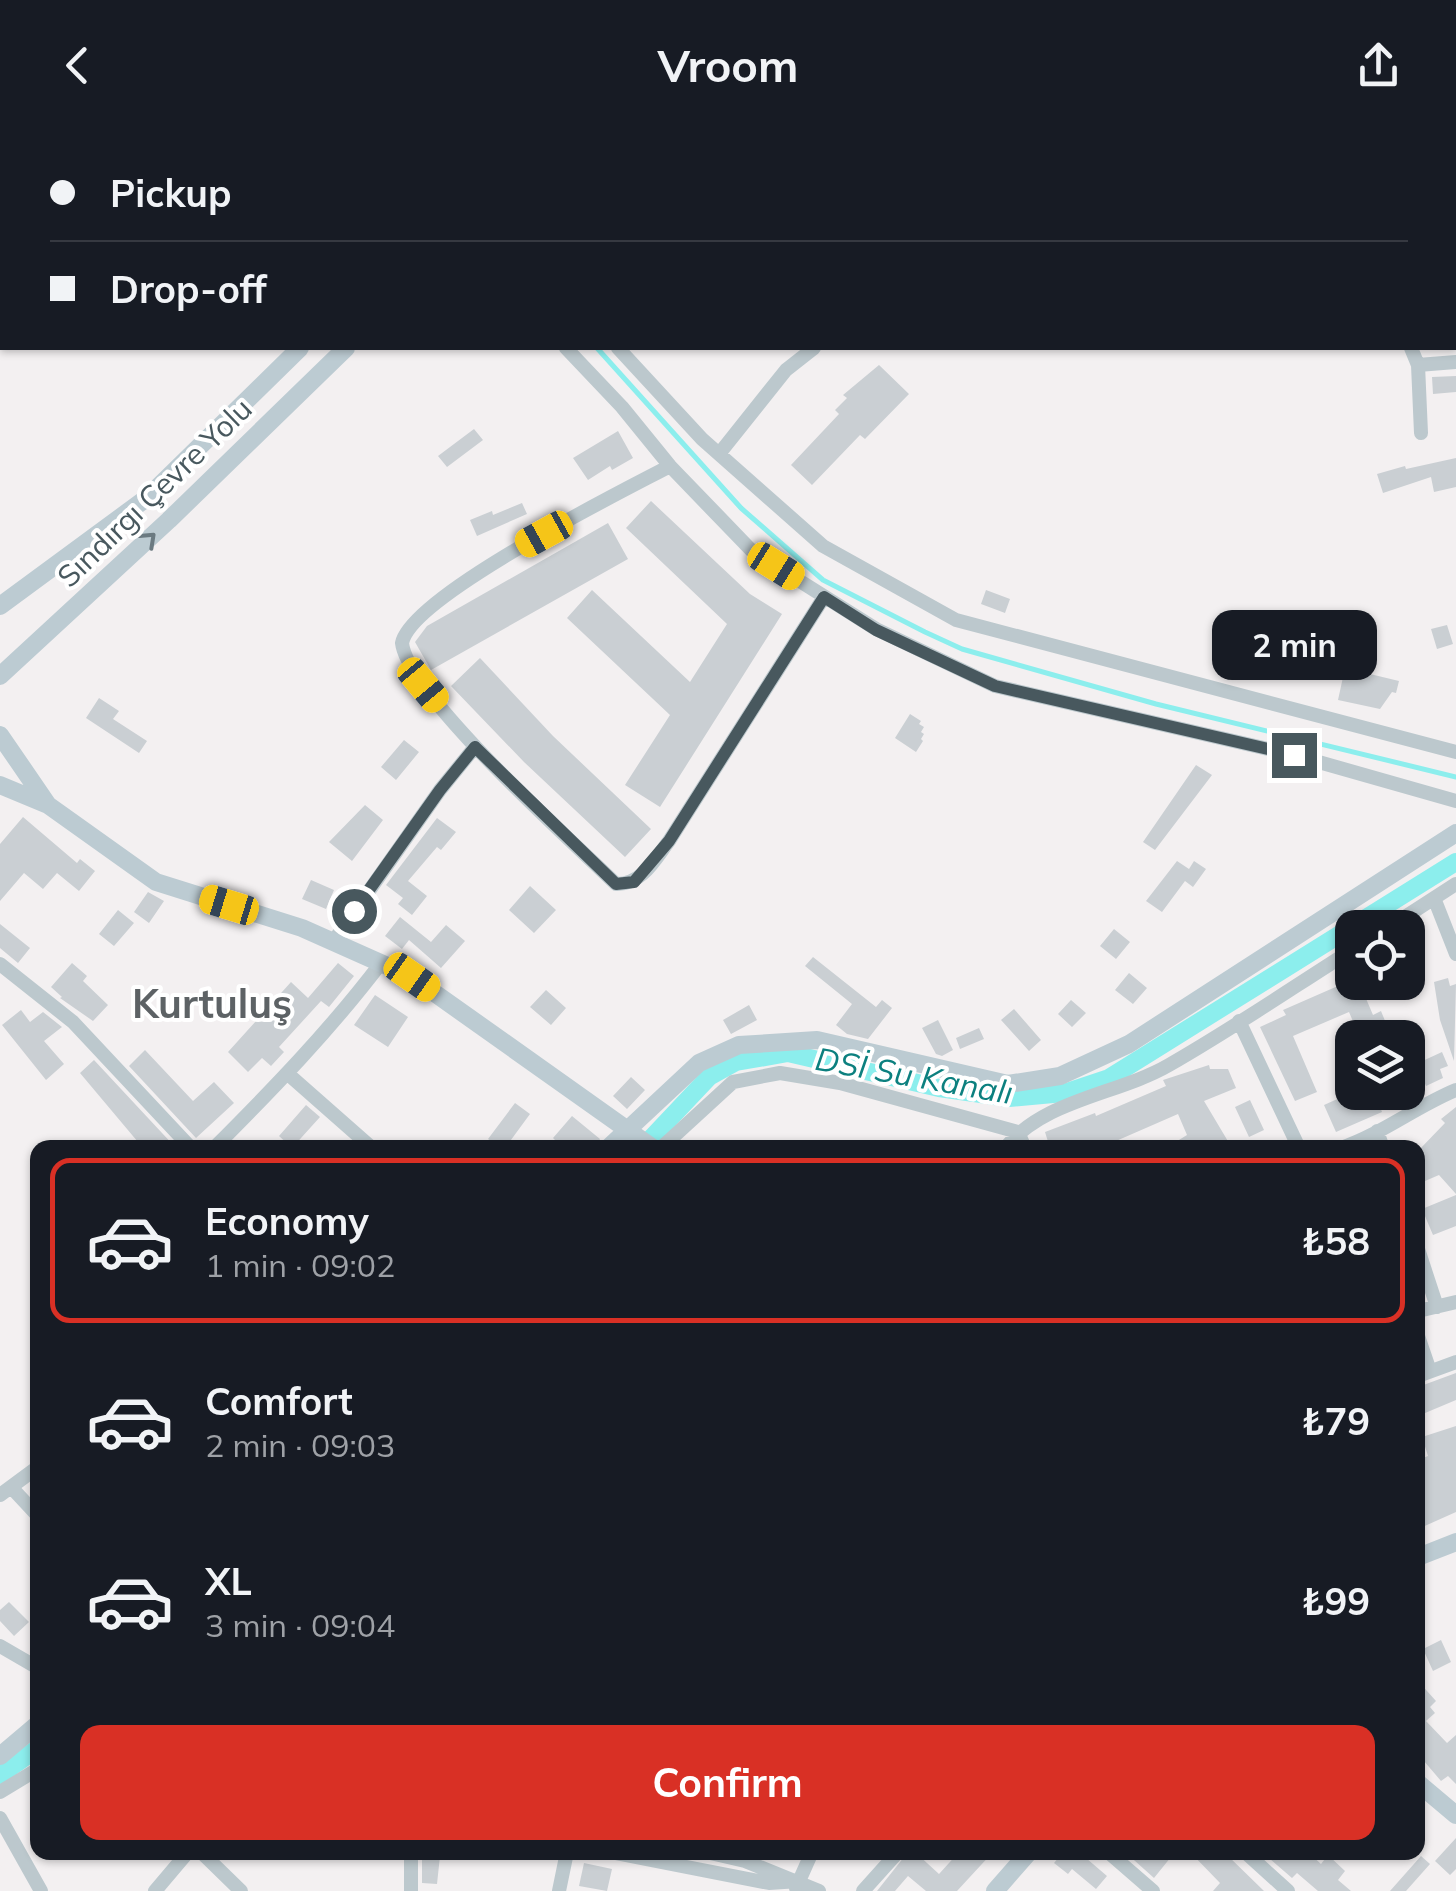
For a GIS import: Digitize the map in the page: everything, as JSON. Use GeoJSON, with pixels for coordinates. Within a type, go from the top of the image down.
{"type":"FeatureCollection","features":[{"type":"Feature","properties":{"kind":"street","name":"Sındırgı Çevre Yolu"},"geometry":{"type":"LineString","coordinates":[[0,606],[148,497],[298,350]]}},
{"type":"Feature","properties":{"kind":"street","name":"Sındırgı Çevre Yolu"},"geometry":{"type":"LineString","coordinates":[[0,676],[169,520],[344,350]]}},
{"type":"Feature","properties":{"kind":"street"},"geometry":{"type":"LineString","coordinates":[[568,350],[752,552],[876,630],[995,686],[1294,755],[1456,802]]}},
{"type":"Feature","properties":{"kind":"street"},"geometry":{"type":"LineString","coordinates":[[620,350],[719,454],[823,546],[956,620],[1456,752]]}},
{"type":"Feature","properties":{"kind":"street"},"geometry":{"type":"LineString","coordinates":[[719,454],[774,384],[812,350]]}},
{"type":"Feature","properties":{"kind":"street"},"geometry":{"type":"LineString","coordinates":[[1412,350],[1418,364],[1421,432]]}},
{"type":"Feature","properties":{"kind":"street"},"geometry":{"type":"LineString","coordinates":[[1418,364],[1456,362]]}},
{"type":"Feature","properties":{"kind":"street"},"geometry":{"type":"LineString","coordinates":[[670,466],[513,550],[438,602],[407,628],[402,642],[411,668],[475,747],[616,884],[628,884],[639,878],[669,841],[824,597]]}},
{"type":"Feature","properties":{"kind":"street"},"geometry":{"type":"LineString","coordinates":[[0,735],[48,805]]}},
{"type":"Feature","properties":{"kind":"street"},"geometry":{"type":"LineString","coordinates":[[333,942],[475,747]]}},
{"type":"Feature","properties":{"kind":"street"},"geometry":{"type":"LineString","coordinates":[[0,785],[48,805],[156,882],[302,928],[412,977],[641,1140]]}},
{"type":"Feature","properties":{"kind":"street"},"geometry":{"type":"LineString","coordinates":[[616,1140],[699,1064],[739,1045],[817,1040],[1008,1084],[1060,1076],[1129,1044],[1456,833]]}},
{"type":"Feature","properties":{"kind":"street"},"geometry":{"type":"LineString","coordinates":[[1416,910],[1456,884]]}},
{"type":"Feature","properties":{"kind":"street"},"geometry":{"type":"LineString","coordinates":[[1434,898],[1456,954]]}},
{"type":"Feature","properties":{"kind":"street"},"geometry":{"type":"LineString","coordinates":[[1012,1140],[1056,1110],[1166,1067],[1335,961]]}},
{"type":"Feature","properties":{"kind":"street"},"geometry":{"type":"LineString","coordinates":[[0,964],[73,1022],[184,1140]]}},
{"type":"Feature","properties":{"kind":"street"},"geometry":{"type":"LineString","coordinates":[[222,1140],[288,1074],[381,964]]}},
{"type":"Feature","properties":{"kind":"street"},"geometry":{"type":"LineString","coordinates":[[1239,1021],[1295,1140]]}},
{"type":"Feature","properties":{"kind":"street"},"geometry":{"type":"LineString","coordinates":[[670,1140],[732,1082],[780,1072],[840,1084],[1018,1132]]}},
{"type":"Feature","properties":{"kind":"street"},"geometry":{"type":"LineString","coordinates":[[288,1074],[363,1140]]}},
{"type":"Feature","properties":{"kind":"street"},"geometry":{"type":"LineString","coordinates":[[1358,1140],[1420,1105],[1456,1090]]}},
{"type":"Feature","properties":{"kind":"street"},"geometry":{"type":"LineString","coordinates":[[1377,1131],[1380,1140]]}},
{"type":"Feature","properties":{"kind":"street"},"geometry":{"type":"LineString","coordinates":[[1018,1132],[1022,1140]]}},
{"type":"Feature","properties":{"kind":"street"},"geometry":{"type":"LineString","coordinates":[[1425,1270],[1437,1307]]}},
{"type":"Feature","properties":{"kind":"street"},"geometry":{"type":"LineString","coordinates":[[1425,1310],[1456,1302]]}},
{"type":"Feature","properties":{"kind":"street"},"geometry":{"type":"LineString","coordinates":[[1425,1373],[1456,1362]]}},
{"type":"Feature","properties":{"kind":"street"},"geometry":{"type":"LineString","coordinates":[[30,1472],[5,1491],[30,1510]]}},
{"type":"Feature","properties":{"kind":"street"},"geometry":{"type":"LineString","coordinates":[[1425,1554],[1456,1542]]}},
{"type":"Feature","properties":{"kind":"street"},"geometry":{"type":"LineString","coordinates":[[0,1646],[30,1663]]}},
{"type":"Feature","properties":{"kind":"street"},"geometry":{"type":"LineString","coordinates":[[0,1756],[30,1731]]}},
{"type":"Feature","properties":{"kind":"street"},"geometry":{"type":"LineString","coordinates":[[0,1792],[30,1774]]}},
{"type":"Feature","properties":{"kind":"street"},"geometry":{"type":"LineString","coordinates":[[1425,1789],[1456,1815]]}},
{"type":"Feature","properties":{"kind":"street"},"geometry":{"type":"LineString","coordinates":[[0,1818],[41,1891]]}},
{"type":"Feature","properties":{"kind":"street"},"geometry":{"type":"LineString","coordinates":[[155,1891],[181,1860]]}},
{"type":"Feature","properties":{"kind":"street"},"geometry":{"type":"LineString","coordinates":[[210,1860],[242,1891]]}},
{"type":"Feature","properties":{"kind":"street"},"geometry":{"type":"LineString","coordinates":[[411,1891],[412,1860]]}},
{"type":"Feature","properties":{"kind":"street"},"geometry":{"type":"LineString","coordinates":[[560,1891],[566,1860]]}},
{"type":"Feature","properties":{"kind":"street"},"geometry":{"type":"LineString","coordinates":[[650,1860],[819,1891]]}},
{"type":"Feature","properties":{"kind":"street"},"geometry":{"type":"LineString","coordinates":[[689,1868],[696,1860]]}},
{"type":"Feature","properties":{"kind":"street"},"geometry":{"type":"LineString","coordinates":[[736,1860],[797,1886]]}},
{"type":"Feature","properties":{"kind":"street"},"geometry":{"type":"LineString","coordinates":[[797,1886],[808,1860]]}},
{"type":"Feature","properties":{"kind":"street"},"geometry":{"type":"LineString","coordinates":[[863,1891],[891,1860]]}},
{"type":"Feature","properties":{"kind":"street"},"geometry":{"type":"LineString","coordinates":[[995,1891],[1022,1860]]}},
{"type":"Feature","properties":{"kind":"street"},"geometry":{"type":"LineString","coordinates":[[1117,1860],[1153,1891]]}},
{"type":"Feature","properties":{"kind":"street"},"geometry":{"type":"LineString","coordinates":[[1255,1860],[1288,1891]]}},
{"type":"Feature","properties":{"kind":"building"},"geometry":{"type":"Polygon","coordinates":[[[879,365],[909,394],[865,439],[860,435],[812,485],[791,465],[839,414],[835,410],[847,398],[843,395],[879,365]]]}},
{"type":"Feature","properties":{"kind":"building"},"geometry":{"type":"Polygon","coordinates":[[[1456,376],[1456,392],[1433,394],[1432,377],[1456,376]]]}},
{"type":"Feature","properties":{"kind":"building"},"geometry":{"type":"Polygon","coordinates":[[[474,429],[483,440],[447,467],[438,456],[474,429]]]}},
{"type":"Feature","properties":{"kind":"building"},"geometry":{"type":"Polygon","coordinates":[[[618,431],[633,458],[588,480],[573,458],[618,431]]]}},
{"type":"Feature","properties":{"kind":"building"},"geometry":{"type":"Polygon","coordinates":[[[1456,458],[1456,487],[1434,492],[1431,477],[1383,493],[1377,474],[1456,458]]]}},
{"type":"Feature","properties":{"kind":"building"},"geometry":{"type":"Polygon","coordinates":[[[651,501],[750,594],[782,614],[660,807],[625,785],[670,715],[567,618],[592,590],[690,682],[727,624],[626,528],[651,501]]]}},
{"type":"Feature","properties":{"kind":"building"},"geometry":{"type":"Polygon","coordinates":[[[522,503],[527,514],[477,536],[470,520],[522,503]]]}},
{"type":"Feature","properties":{"kind":"building"},"geometry":{"type":"Polygon","coordinates":[[[608,523],[628,559],[431,670],[415,642],[427,626],[608,523]]]}},
{"type":"Feature","properties":{"kind":"building"},"geometry":{"type":"Polygon","coordinates":[[[986,590],[1010,599],[1005,613],[981,604],[986,590]]]}},
{"type":"Feature","properties":{"kind":"building"},"geometry":{"type":"Polygon","coordinates":[[[1447,625],[1453,644],[1437,649],[1431,629],[1447,625]]]}},
{"type":"Feature","properties":{"kind":"building"},"geometry":{"type":"Polygon","coordinates":[[[480,658],[553,736],[651,829],[625,857],[524,762],[451,686],[480,658]]]}},
{"type":"Feature","properties":{"kind":"building"},"geometry":{"type":"Polygon","coordinates":[[[1345,668],[1399,681],[1396,693],[1392,692],[1380,709],[1338,700],[1345,668]]]}},
{"type":"Feature","properties":{"kind":"building"},"geometry":{"type":"Polygon","coordinates":[[[99,698],[119,711],[113,719],[147,741],[139,753],[86,718],[99,698]]]}},
{"type":"Feature","properties":{"kind":"building"},"geometry":{"type":"Polygon","coordinates":[[[910,714],[924,727],[923,741],[916,752],[895,738],[910,714]]]}},
{"type":"Feature","properties":{"kind":"building"},"geometry":{"type":"Polygon","coordinates":[[[404,740],[419,752],[396,780],[381,767],[404,740]]]}},
{"type":"Feature","properties":{"kind":"building"},"geometry":{"type":"Polygon","coordinates":[[[1196,765],[1212,775],[1155,850],[1143,842],[1196,765]]]}},
{"type":"Feature","properties":{"kind":"building"},"geometry":{"type":"Polygon","coordinates":[[[365,805],[383,820],[352,861],[329,842],[365,805]]]}},
{"type":"Feature","properties":{"kind":"building"},"geometry":{"type":"Polygon","coordinates":[[[23,817],[77,863],[80,859],[95,871],[79,891],[57,873],[43,889],[24,873],[0,901],[0,844],[23,817]]]}},
{"type":"Feature","properties":{"kind":"building"},"geometry":{"type":"Polygon","coordinates":[[[437,818],[456,832],[441,850],[437,847],[408,881],[427,896],[412,915],[398,904],[403,898],[386,885],[437,818]]]}},
{"type":"Feature","properties":{"kind":"building"},"geometry":{"type":"Polygon","coordinates":[[[1177,861],[1189,869],[1194,861],[1206,869],[1193,887],[1185,881],[1162,912],[1146,901],[1177,861]]]}},
{"type":"Feature","properties":{"kind":"building"},"geometry":{"type":"Polygon","coordinates":[[[311,880],[334,890],[326,909],[302,899],[311,880]]]}},
{"type":"Feature","properties":{"kind":"building"},"geometry":{"type":"Polygon","coordinates":[[[530,886],[556,910],[534,933],[509,910],[530,886]]]}},
{"type":"Feature","properties":{"kind":"building"},"geometry":{"type":"Polygon","coordinates":[[[148,892],[164,901],[149,923],[134,912],[148,892]]]}},
{"type":"Feature","properties":{"kind":"building"},"geometry":{"type":"Polygon","coordinates":[[[118,910],[134,923],[114,946],[99,934],[118,910]]]}},
{"type":"Feature","properties":{"kind":"building"},"geometry":{"type":"Polygon","coordinates":[[[400,917],[431,942],[446,925],[465,941],[441,968],[409,940],[402,949],[385,936],[400,917]]]}},
{"type":"Feature","properties":{"kind":"building"},"geometry":{"type":"Polygon","coordinates":[[[0,924],[30,948],[18,963],[0,948],[0,924]]]}},
{"type":"Feature","properties":{"kind":"building"},"geometry":{"type":"Polygon","coordinates":[[[1114,929],[1130,942],[1116,959],[1100,946],[1114,929]]]}},
{"type":"Feature","properties":{"kind":"building"},"geometry":{"type":"Polygon","coordinates":[[[813,957],[876,1007],[882,1000],[892,1008],[868,1039],[847,1034],[836,1025],[852,1004],[805,966],[813,957]]]}},
{"type":"Feature","properties":{"kind":"building"},"geometry":{"type":"Polygon","coordinates":[[[72,963],[87,976],[83,981],[108,1005],[93,1021],[51,987],[72,963]]]}},
{"type":"Feature","properties":{"kind":"building"},"geometry":{"type":"Polygon","coordinates":[[[338,963],[354,976],[329,1007],[321,1001],[279,1047],[284,1052],[271,1066],[262,1058],[248,1072],[228,1052],[291,982],[308,998],[338,963]]]}},
{"type":"Feature","properties":{"kind":"building"},"geometry":{"type":"Polygon","coordinates":[[[1129,973],[1147,988],[1133,1004],[1115,990],[1129,973]]]}},
{"type":"Feature","properties":{"kind":"building"},"geometry":{"type":"Polygon","coordinates":[[[1448,978],[1450,986],[1456,984],[1454,1061],[1440,1020],[1434,982],[1448,978]]]}},
{"type":"Feature","properties":{"kind":"building"},"geometry":{"type":"Polygon","coordinates":[[[1335,987],[1335,1000],[1367,1000],[1373,1015],[1381,1011],[1385,1020],[1352,1020],[1349,1012],[1293,1036],[1317,1092],[1295,1101],[1260,1027],[1286,1015],[1283,1010],[1335,987]]]}},
{"type":"Feature","properties":{"kind":"building"},"geometry":{"type":"Polygon","coordinates":[[[546,990],[566,1008],[551,1025],[530,1007],[546,990]]]}},
{"type":"Feature","properties":{"kind":"building"},"geometry":{"type":"Polygon","coordinates":[[[375,995],[408,1017],[388,1047],[354,1025],[375,995]]]}},
{"type":"Feature","properties":{"kind":"building"},"geometry":{"type":"Polygon","coordinates":[[[1071,1000],[1086,1013],[1072,1027],[1058,1014],[1071,1000]]]}},
{"type":"Feature","properties":{"kind":"building"},"geometry":{"type":"Polygon","coordinates":[[[749,1005],[757,1020],[731,1034],[723,1020],[749,1005]]]}},
{"type":"Feature","properties":{"kind":"building"},"geometry":{"type":"Polygon","coordinates":[[[1014,1009],[1041,1040],[1029,1051],[1001,1020],[1014,1009]]]}},
{"type":"Feature","properties":{"kind":"building"},"geometry":{"type":"Polygon","coordinates":[[[21,1010],[30,1022],[43,1012],[62,1027],[44,1041],[64,1064],[46,1080],[2,1025],[21,1010]]]}},
{"type":"Feature","properties":{"kind":"building"},"geometry":{"type":"Polygon","coordinates":[[[938,1020],[953,1050],[942,1056],[936,1054],[922,1028],[938,1020]]]}},
{"type":"Feature","properties":{"kind":"building"},"geometry":{"type":"Polygon","coordinates":[[[979,1028],[984,1039],[960,1049],[956,1038],[979,1028]]]}},
{"type":"Feature","properties":{"kind":"building"},"geometry":{"type":"Polygon","coordinates":[[[145,1050],[193,1101],[214,1082],[234,1103],[196,1138],[129,1066],[145,1050]]]}},
{"type":"Feature","properties":{"kind":"building"},"geometry":{"type":"Polygon","coordinates":[[[1442,1052],[1448,1066],[1440,1069],[1443,1078],[1426,1086],[1425,1084],[1425,1060],[1442,1052]]]}},
{"type":"Feature","properties":{"kind":"building"},"geometry":{"type":"Polygon","coordinates":[[[94,1060],[169,1140],[136,1140],[80,1073],[94,1060]]]}},
{"type":"Feature","properties":{"kind":"building"},"geometry":{"type":"Polygon","coordinates":[[[1209,1065],[1210,1069],[1228,1069],[1236,1088],[1204,1101],[1227,1140],[1179,1140],[1187,1135],[1178,1114],[1118,1140],[1048,1140],[1045,1132],[1095,1113],[1096,1116],[1166,1086],[1163,1080],[1209,1065]]]}},
{"type":"Feature","properties":{"kind":"building"},"geometry":{"type":"Polygon","coordinates":[[[631,1077],[645,1090],[627,1109],[613,1096],[631,1077]]]}},
{"type":"Feature","properties":{"kind":"building"},"geometry":{"type":"Polygon","coordinates":[[[1250,1100],[1264,1130],[1249,1137],[1235,1107],[1250,1100]]]}},
{"type":"Feature","properties":{"kind":"building"},"geometry":{"type":"Polygon","coordinates":[[[1335,1100],[1335,1110],[1382,1112],[1336,1132],[1324,1105],[1335,1100]]]}},
{"type":"Feature","properties":{"kind":"building"},"geometry":{"type":"Polygon","coordinates":[[[515,1103],[530,1114],[511,1140],[488,1139],[515,1103]]]}},
{"type":"Feature","properties":{"kind":"building"},"geometry":{"type":"Polygon","coordinates":[[[306,1105],[320,1117],[299,1140],[283,1140],[279,1136],[306,1105]]]}},
{"type":"Feature","properties":{"kind":"building"},"geometry":{"type":"Polygon","coordinates":[[[1456,1107],[1456,1194],[1439,1175],[1425,1181],[1425,1144],[1445,1123],[1441,1119],[1456,1107]]]}},
{"type":"Feature","properties":{"kind":"building"},"geometry":{"type":"Polygon","coordinates":[[[572,1116],[600,1139],[555,1140],[572,1116]]]}},
{"type":"Feature","properties":{"kind":"building"},"geometry":{"type":"Polygon","coordinates":[[[1456,1195],[1456,1226],[1433,1235],[1425,1208],[1456,1195]]]}},
{"type":"Feature","properties":{"kind":"building"},"geometry":{"type":"Polygon","coordinates":[[[1456,1373],[1456,1400],[1425,1413],[1425,1384],[1456,1373]]]}},
{"type":"Feature","properties":{"kind":"building"},"geometry":{"type":"Polygon","coordinates":[[[1456,1426],[1456,1512],[1425,1526],[1428,1456],[1425,1436],[1456,1426]]]}},
{"type":"Feature","properties":{"kind":"building"},"geometry":{"type":"Polygon","coordinates":[[[9,1602],[29,1622],[14,1636],[0,1621],[0,1610],[9,1602]]]}},
{"type":"Feature","properties":{"kind":"building"},"geometry":{"type":"Polygon","coordinates":[[[1441,1640],[1451,1662],[1433,1671],[1425,1648],[1441,1640]]]}},
{"type":"Feature","properties":{"kind":"building"},"geometry":{"type":"Polygon","coordinates":[[[1425,1689],[1436,1701],[1430,1707],[1435,1713],[1426,1721],[1447,1743],[1456,1735],[1456,1784],[1448,1776],[1441,1781],[1425,1762],[1425,1689]]]}},
{"type":"Feature","properties":{"kind":"building"},"geometry":{"type":"Polygon","coordinates":[[[1456,1838],[1456,1869],[1450,1875],[1435,1861],[1456,1838]]]}},
{"type":"Feature","properties":{"kind":"building"},"geometry":{"type":"Polygon","coordinates":[[[422,1860],[440,1860],[437,1884],[422,1883],[422,1860]]]}},
{"type":"Feature","properties":{"kind":"building"},"geometry":{"type":"Polygon","coordinates":[[[902,1860],[924,1860],[939,1874],[952,1860],[986,1860],[957,1891],[926,1891],[908,1876],[895,1891],[877,1891],[902,1860]]]}},
{"type":"Feature","properties":{"kind":"building"},"geometry":{"type":"Polygon","coordinates":[[[1088,1860],[1107,1876],[1096,1889],[1072,1869],[1068,1874],[1054,1863],[1088,1860]]]}},
{"type":"Feature","properties":{"kind":"building"},"geometry":{"type":"Polygon","coordinates":[[[1134,1860],[1169,1860],[1154,1878],[1134,1860]]]}},
{"type":"Feature","properties":{"kind":"building"},"geometry":{"type":"Polygon","coordinates":[[[1198,1860],[1232,1860],[1264,1891],[1213,1891],[1220,1883],[1198,1860]]]}},
{"type":"Feature","properties":{"kind":"building"},"geometry":{"type":"Polygon","coordinates":[[[1271,1860],[1317,1860],[1321,1864],[1333,1860],[1345,1871],[1338,1880],[1351,1891],[1318,1891],[1297,1873],[1292,1878],[1271,1860]]]}},
{"type":"Feature","properties":{"kind":"building"},"geometry":{"type":"Polygon","coordinates":[[[1417,1860],[1430,1864],[1406,1891],[1390,1891],[1417,1860]]]}},
{"type":"Feature","properties":{"kind":"building"},"geometry":{"type":"Polygon","coordinates":[[[584,1863],[612,1869],[607,1891],[579,1886],[584,1863]]]}},
{"type":"Feature","properties":{"kind":"waterway"},"geometry":{"type":"LineString","coordinates":[[599,350],[741,508],[823,580],[925,632],[962,649],[1156,704],[1456,777]]}},
{"type":"Feature","properties":{"kind":"waterway","name":"DSİ Su Kanalı"},"geometry":{"type":"LineString","coordinates":[[650,1140],[709,1077],[736,1062],[788,1053],[939,1088],[1009,1098],[1064,1093],[1109,1078],[1456,862]]}},
{"type":"Feature","properties":{"kind":"waterway","name":"DSİ Su Kanalı"},"geometry":{"type":"LineString","coordinates":[[0,1775],[30,1754]]}},
{"type":"Feature","properties":{"kind":"district","name":"Kurtuluş"},"geometry":{"type":"Point","coordinates":[212,1004]}},
{"type":"Feature","properties":{"kind":"route"},"geometry":{"type":"LineString","coordinates":[[354,911],[475,747],[616,884],[634,882],[669,841],[824,597],[876,630],[995,686],[1294,755]]}}]}
